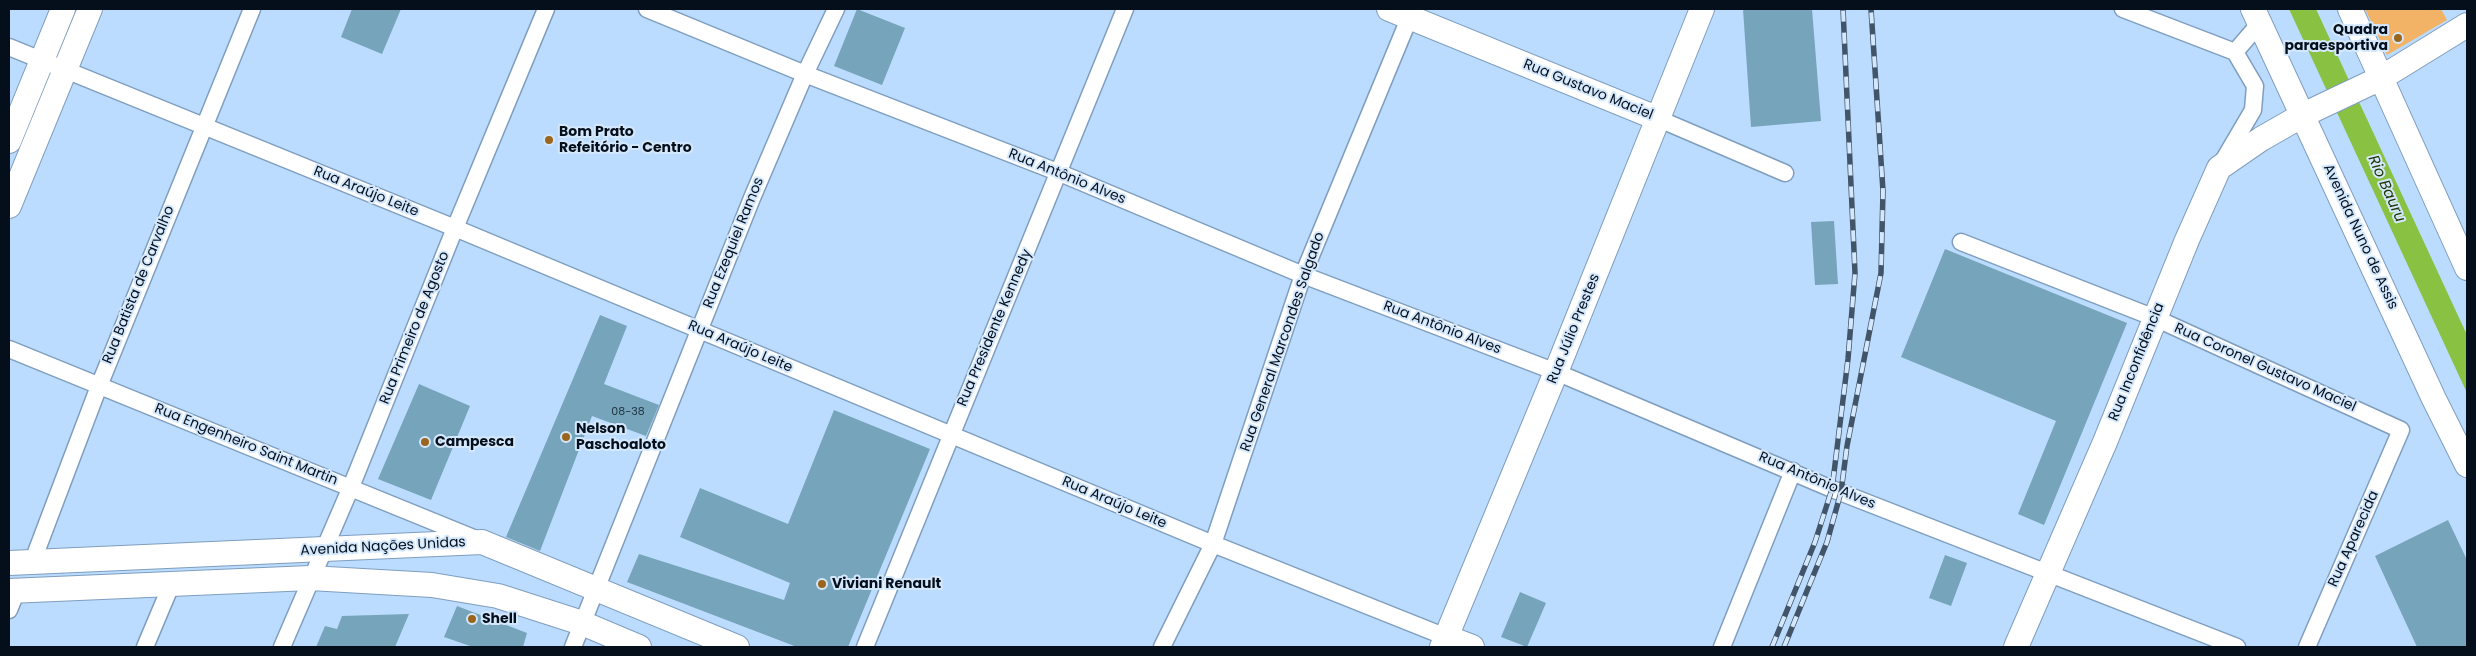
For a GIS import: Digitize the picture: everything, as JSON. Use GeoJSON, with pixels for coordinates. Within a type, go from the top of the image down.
{"type":"FeatureCollection","features":[{"type":"Feature","properties":{"kind":"main road"},"geometry":{"type":"LineString","coordinates":[[9,141],[63,9]]}},
{"type":"Feature","properties":{"kind":"main road"},"geometry":{"type":"LineString","coordinates":[[9,206],[90,9]]}},
{"type":"Feature","properties":{"kind":"main road","name":"Rua Júlio Prestes"},"geometry":{"type":"LineString","coordinates":[[1444,642],[1556,372],[1702,9]]}},
{"type":"Feature","properties":{"kind":"main road"},"geometry":{"type":"LineString","coordinates":[[2350,9],[2373,82],[2467,268]]}},
{"type":"Feature","properties":{"kind":"main road"},"geometry":{"type":"LineString","coordinates":[[2218,168],[2260,139],[2312,111],[2373,82],[2467,24],[2459,9]]}},
{"type":"Feature","properties":{"kind":"main road","name":"Rua Gustavo Maciel"},"geometry":{"type":"LineString","coordinates":[[1404,12],[1659,119]]}},
{"type":"Feature","properties":{"kind":"main road","name":"Avenida Nuno de Assis"},"geometry":{"type":"LineString","coordinates":[[2256,16],[2312,111],[2434,399],[2467,465]]}},
{"type":"Feature","properties":{"kind":"main road","name":"Rua Inconfidência"},"geometry":{"type":"LineString","coordinates":[[2016,647],[2218,168]]}},
{"type":"Feature","properties":{"kind":"main road","name":"Avenida Nações Unidas"},"geometry":{"type":"LineString","coordinates":[[20,563],[482,542],[596,587],[737,647]]}},
{"type":"Feature","properties":{"kind":"main road","name":"Avenida Nações Unidas"},"geometry":{"type":"LineString","coordinates":[[12,597],[172,583],[310,578],[432,585],[498,596],[582,623],[638,647]]}},
{"type":"Feature","properties":{"kind":"main road","name":"Rua Araújo Leite"},"geometry":{"type":"LineString","coordinates":[[1444,642],[1472,647]]}},
{"type":"Feature","properties":{"kind":"street","name":"Rua Batista de Carvalho"},"geometry":{"type":"LineString","coordinates":[[20,563],[99,386],[252,9]]}},
{"type":"Feature","properties":{"kind":"street","name":"Rua Primeiro de Agosto"},"geometry":{"type":"LineString","coordinates":[[282,647],[310,578],[325,550],[546,9]]}},
{"type":"Feature","properties":{"kind":"street","name":"Rua Antônio Alves"},"geometry":{"type":"LineString","coordinates":[[647,9],[805,74],[1060,173],[1303,275],[1556,372],[1832,489],[2237,647]]}},
{"type":"Feature","properties":{"kind":"street","name":"Rua Ezequiel Ramos"},"geometry":{"type":"LineString","coordinates":[[573,647],[752,198],[805,74],[836,9]]}},
{"type":"Feature","properties":{"kind":"street","name":"Rua Presidente Kennedy"},"geometry":{"type":"LineString","coordinates":[[865,647],[951,434],[1060,173],[1125,9]]}},
{"type":"Feature","properties":{"kind":"street"},"geometry":{"type":"LineString","coordinates":[[2123,9],[2235,52],[2255,86],[2253,110],[2218,168]]}},
{"type":"Feature","properties":{"kind":"street","name":"Rua General Marcondes Salgado"},"geometry":{"type":"LineString","coordinates":[[1162,647],[1213,544],[1303,275],[1404,12]]}},
{"type":"Feature","properties":{"kind":"street"},"geometry":{"type":"LineString","coordinates":[[2235,52],[2256,16]]}},
{"type":"Feature","properties":{"kind":"street","name":"Rua Araújo Leite"},"geometry":{"type":"LineString","coordinates":[[9,47],[455,228],[768,360],[951,434],[1444,642]]}},
{"type":"Feature","properties":{"kind":"street","name":"Rua Gustavo Maciel"},"geometry":{"type":"LineString","coordinates":[[1659,119],[1785,173]]}},
{"type":"Feature","properties":{"kind":"street","name":"Rua Coronel Gustavo Maciel"},"geometry":{"type":"LineString","coordinates":[[1962,242],[2155,318],[2401,430]]}},
{"type":"Feature","properties":{"kind":"street","name":"Rua Engenheiro Saint Martin"},"geometry":{"type":"LineString","coordinates":[[9,349],[482,542]]}},
{"type":"Feature","properties":{"kind":"street","name":"Rua Aparecida"},"geometry":{"type":"LineString","coordinates":[[2307,647],[2401,430]]}},
{"type":"Feature","properties":{"kind":"street"},"geometry":{"type":"LineString","coordinates":[[1722,647],[1793,471]]}},
{"type":"Feature","properties":{"kind":"street"},"geometry":{"type":"LineString","coordinates":[[145,647],[172,583]]}},
{"type":"Feature","properties":{"kind":"shaded area","name":"Quadra paraesportiva"},"geometry":{"type":"Polygon","coordinates":[[[2365,9],[2441,9],[2447,20],[2387,55],[2365,9]]]}},
{"type":"Feature","properties":{"kind":"water","name":"Rio Bauru"},"geometry":{"type":"Polygon","coordinates":[[[2289,9],[2316,9],[2467,335],[2467,393],[2289,9]]]}},
{"type":"Feature","properties":{"kind":"building"},"geometry":{"type":"Polygon","coordinates":[[[352,9],[401,9],[382,54],[341,37],[352,9]]]}},
{"type":"Feature","properties":{"kind":"building"},"geometry":{"type":"Polygon","coordinates":[[[857,9],[905,28],[882,85],[834,66],[857,9]]]}},
{"type":"Feature","properties":{"kind":"building"},"geometry":{"type":"Polygon","coordinates":[[[1743,9],[1812,9],[1821,121],[1751,127],[1743,9]]]}},
{"type":"Feature","properties":{"kind":"building"},"geometry":{"type":"Polygon","coordinates":[[[1834,221],[1838,284],[1815,285],[1811,222],[1834,221]]]}},
{"type":"Feature","properties":{"kind":"building"},"geometry":{"type":"Polygon","coordinates":[[[1945,249],[2127,323],[2044,525],[2018,514],[2056,421],[1901,357],[1945,249]]]}},
{"type":"Feature","properties":{"kind":"building","name":"Nelson Paschoaloto"},"geometry":{"type":"Polygon","coordinates":[[[600,315],[627,326],[604,384],[659,405],[646,436],[592,416],[540,551],[506,537],[600,315]]]}},
{"type":"Feature","properties":{"kind":"building","name":"Campesca"},"geometry":{"type":"Polygon","coordinates":[[[419,384],[470,406],[431,500],[378,479],[419,384]]]}},
{"type":"Feature","properties":{"kind":"building"},"geometry":{"type":"Polygon","coordinates":[[[834,410],[930,449],[848,647],[797,647],[627,582],[639,554],[784,600],[790,583],[680,537],[700,488],[788,524],[834,410]]]}},
{"type":"Feature","properties":{"kind":"building"},"geometry":{"type":"Polygon","coordinates":[[[2448,520],[2467,560],[2467,647],[2417,647],[2375,556],[2448,520]]]}},
{"type":"Feature","properties":{"kind":"building"},"geometry":{"type":"Polygon","coordinates":[[[1945,555],[1967,563],[1951,606],[1929,598],[1945,555]]]}},
{"type":"Feature","properties":{"kind":"building"},"geometry":{"type":"Polygon","coordinates":[[[1520,592],[1546,603],[1527,647],[1501,637],[1520,592]]]}},
{"type":"Feature","properties":{"kind":"building","name":"Shell"},"geometry":{"type":"Polygon","coordinates":[[[457,606],[527,633],[523,647],[473,647],[444,637],[457,606]]]}},
{"type":"Feature","properties":{"kind":"building"},"geometry":{"type":"Polygon","coordinates":[[[409,614],[395,647],[316,647],[325,626],[337,629],[342,616],[409,614]]]}},
{"type":"Feature","properties":{"kind":"railway"},"geometry":{"type":"LineString","coordinates":[[1772,647],[1815,542],[1832,489],[1848,359],[1855,273],[1843,9]]}},
{"type":"Feature","properties":{"kind":"railway"},"geometry":{"type":"LineString","coordinates":[[1784,647],[1827,542],[1841,492],[1847,446],[1881,273],[1883,191],[1871,9]]}},
{"type":"Feature","properties":{"kind":"place","name":"Quadra paraesportiva"},"geometry":{"type":"Point","coordinates":[2398,38]}},
{"type":"Feature","properties":{"kind":"place","name":"Bom Prato Refeitório - Centro"},"geometry":{"type":"Point","coordinates":[549,140]}},
{"type":"Feature","properties":{"kind":"place","name":"Nelson Paschoaloto"},"geometry":{"type":"Point","coordinates":[566,437]}},
{"type":"Feature","properties":{"kind":"place","name":"Campesca"},"geometry":{"type":"Point","coordinates":[425,442]}},
{"type":"Feature","properties":{"kind":"place","name":"Viviani Renault"},"geometry":{"type":"Point","coordinates":[822,584]}},
{"type":"Feature","properties":{"kind":"place","name":"Shell"},"geometry":{"type":"Point","coordinates":[472,619]}}]}
